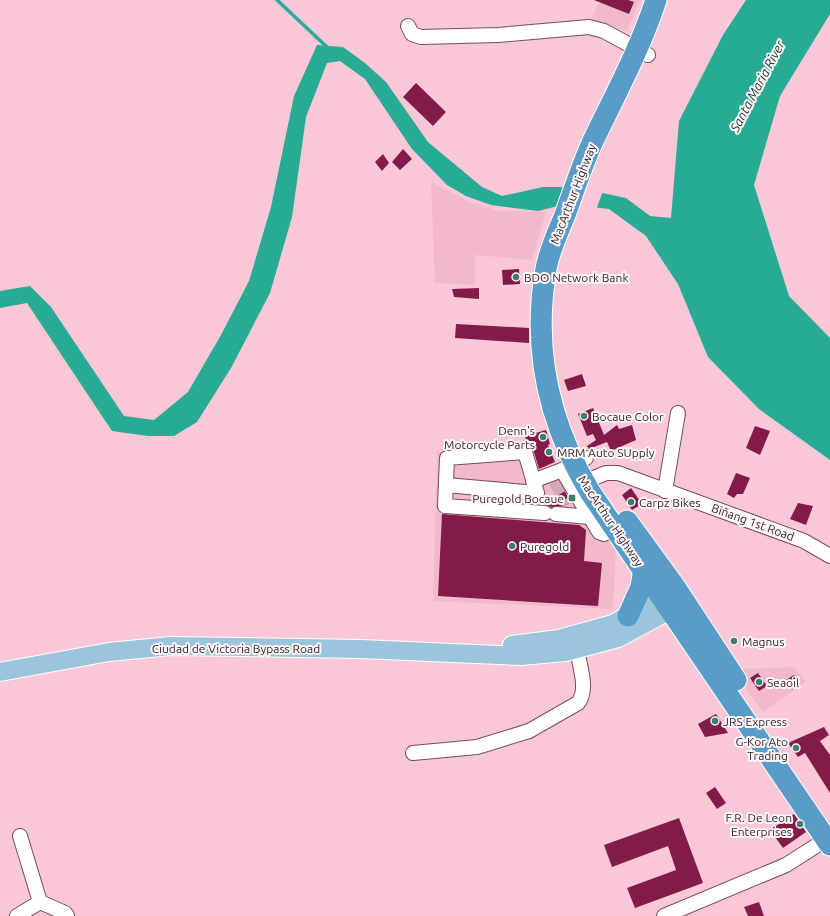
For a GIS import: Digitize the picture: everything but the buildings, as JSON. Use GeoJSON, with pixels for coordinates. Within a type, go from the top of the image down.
{"type":"FeatureCollection","features":[{"type":"Feature","properties":{"kind":"highway","name":"MacArthur Highway"},"geometry":{"type":"LineString","coordinates":[[642,52],[656,0]]}},
{"type":"Feature","properties":{"kind":"highway","name":"MacArthur Highway"},"geometry":{"type":"LineString","coordinates":[[669,0],[642,52],[592,162],[563,239],[546,268],[540,314],[542,356],[547,388],[555,416],[566,470],[589,479],[672,599],[829,836]]}},
{"type":"Feature","properties":{"kind":"highway","name":"MacArthur Highway"},"geometry":{"type":"LineString","coordinates":[[621,525],[644,569],[672,599]]}},
{"type":"Feature","properties":{"kind":"highway"},"geometry":{"type":"LineString","coordinates":[[628,616],[641,587],[644,569]]}},
{"type":"Feature","properties":{"kind":"main road","name":"Ciudad de Victoria Bypass Road"},"geometry":{"type":"LineString","coordinates":[[475,654],[503,646],[559,639],[613,624],[628,616],[672,599]]}},
{"type":"Feature","properties":{"kind":"main road","name":"Ciudad de Victoria Bypass Road"},"geometry":{"type":"LineString","coordinates":[[0,672],[109,652],[171,646],[361,649],[521,656],[565,652],[618,638],[672,599]]}},
{"type":"Feature","properties":{"kind":"street"},"geometry":{"type":"LineString","coordinates":[[408,26],[412,34],[421,37],[498,34],[589,27],[604,31],[642,52]]}},
{"type":"Feature","properties":{"kind":"street"},"geometry":{"type":"LineString","coordinates":[[665,491],[678,413]]}},
{"type":"Feature","properties":{"kind":"street"},"geometry":{"type":"LineString","coordinates":[[446,485],[537,493],[525,452],[447,458],[445,506],[583,516]]}},
{"type":"Feature","properties":{"kind":"street"},"geometry":{"type":"LineString","coordinates":[[533,481],[566,470],[583,516]]}},
{"type":"Feature","properties":{"kind":"street","name":"Biñang 1st Road"},"geometry":{"type":"LineString","coordinates":[[589,479],[613,472],[618,473],[804,541],[830,556]]}},
{"type":"Feature","properties":{"kind":"street"},"geometry":{"type":"LineString","coordinates":[[570,504],[599,532],[604,534],[621,525]]}},
{"type":"Feature","properties":{"kind":"street"},"geometry":{"type":"LineString","coordinates":[[413,753],[477,747],[529,731],[578,703],[582,697],[583,686],[577,649]]}},
{"type":"Feature","properties":{"kind":"street"},"geometry":{"type":"LineString","coordinates":[[20,836],[40,902],[65,913],[67,916]]}},
{"type":"Feature","properties":{"kind":"street"},"geometry":{"type":"LineString","coordinates":[[664,916],[786,865],[829,836]]}},
{"type":"Feature","properties":{"kind":"street"},"geometry":{"type":"LineString","coordinates":[[17,916],[40,902]]}},
{"type":"Feature","properties":{"kind":"shaded area"},"geometry":{"type":"Polygon","coordinates":[[[601,0],[640,0],[627,31],[591,19],[601,0]]]}},
{"type":"Feature","properties":{"kind":"shaded area"},"geometry":{"type":"Polygon","coordinates":[[[431,182],[469,202],[500,211],[546,212],[532,260],[475,255],[475,285],[435,283],[431,182]]]}},
{"type":"Feature","properties":{"kind":"shaded area"},"geometry":{"type":"Polygon","coordinates":[[[524,441],[535,475],[564,463],[616,547],[613,609],[433,601],[437,451],[524,441]]]}},
{"type":"Feature","properties":{"kind":"shaded area"},"geometry":{"type":"Polygon","coordinates":[[[794,667],[806,682],[763,712],[734,672],[743,669],[794,667]]]}},
{"type":"Feature","properties":{"kind":"water","name":"Santa Maria River"},"geometry":{"type":"Polygon","coordinates":[[[746,0],[830,0],[830,14],[780,96],[754,185],[789,296],[830,338],[830,460],[759,409],[708,357],[678,284],[646,236],[609,209],[566,204],[538,211],[491,205],[466,196],[447,185],[412,149],[365,79],[340,61],[327,63],[306,117],[292,217],[270,293],[231,368],[197,422],[174,436],[148,436],[112,431],[27,303],[0,308],[0,291],[30,286],[51,307],[124,416],[154,420],[188,392],[221,335],[249,281],[271,207],[294,96],[317,45],[343,47],[365,63],[386,82],[428,142],[482,187],[502,196],[543,187],[574,187],[626,198],[650,216],[671,218],[679,121],[723,35],[746,0]]]}},
{"type":"Feature","properties":{"kind":"pier"},"geometry":{"type":"Polygon","coordinates":[[[574,185],[603,191],[596,210],[566,206],[574,185]]]}},
{"type":"Feature","properties":{"kind":"waterway"},"geometry":{"type":"LineString","coordinates":[[277,0],[329,49]]}},
{"type":"Feature","properties":{"kind":"tunnel"},"geometry":{"type":"LineString","coordinates":[[555,481],[569,504]]}},
{"type":"Feature","properties":{"kind":"place","name":"BDO Network Bank"},"geometry":{"type":"Point","coordinates":[516,277]}},
{"type":"Feature","properties":{"kind":"place","name":"Bocaue Color"},"geometry":{"type":"Point","coordinates":[584,416]}},
{"type":"Feature","properties":{"kind":"place","name":"Denn's Motorcycle Parts"},"geometry":{"type":"Point","coordinates":[543,437]}},
{"type":"Feature","properties":{"kind":"place","name":"MRM Auto SUpply"},"geometry":{"type":"Point","coordinates":[549,452]}},
{"type":"Feature","properties":{"kind":"place","name":"Puregold Bocaue"},"geometry":{"type":"Point","coordinates":[572,498]}},
{"type":"Feature","properties":{"kind":"place","name":"Carpz Bikes"},"geometry":{"type":"Point","coordinates":[631,502]}},
{"type":"Feature","properties":{"kind":"place","name":"Puregold"},"geometry":{"type":"Point","coordinates":[512,546]}},
{"type":"Feature","properties":{"kind":"place","name":"Magnus"},"geometry":{"type":"Point","coordinates":[734,641]}},
{"type":"Feature","properties":{"kind":"place","name":"Seaoil"},"geometry":{"type":"Point","coordinates":[759,682]}},
{"type":"Feature","properties":{"kind":"place","name":"JRS Express"},"geometry":{"type":"Point","coordinates":[715,721]}},
{"type":"Feature","properties":{"kind":"place","name":"G-Kor Ato Trading"},"geometry":{"type":"Point","coordinates":[796,748]}},
{"type":"Feature","properties":{"kind":"place","name":"F.R. De Leon Enterprises"},"geometry":{"type":"Point","coordinates":[800,824]}}]}
